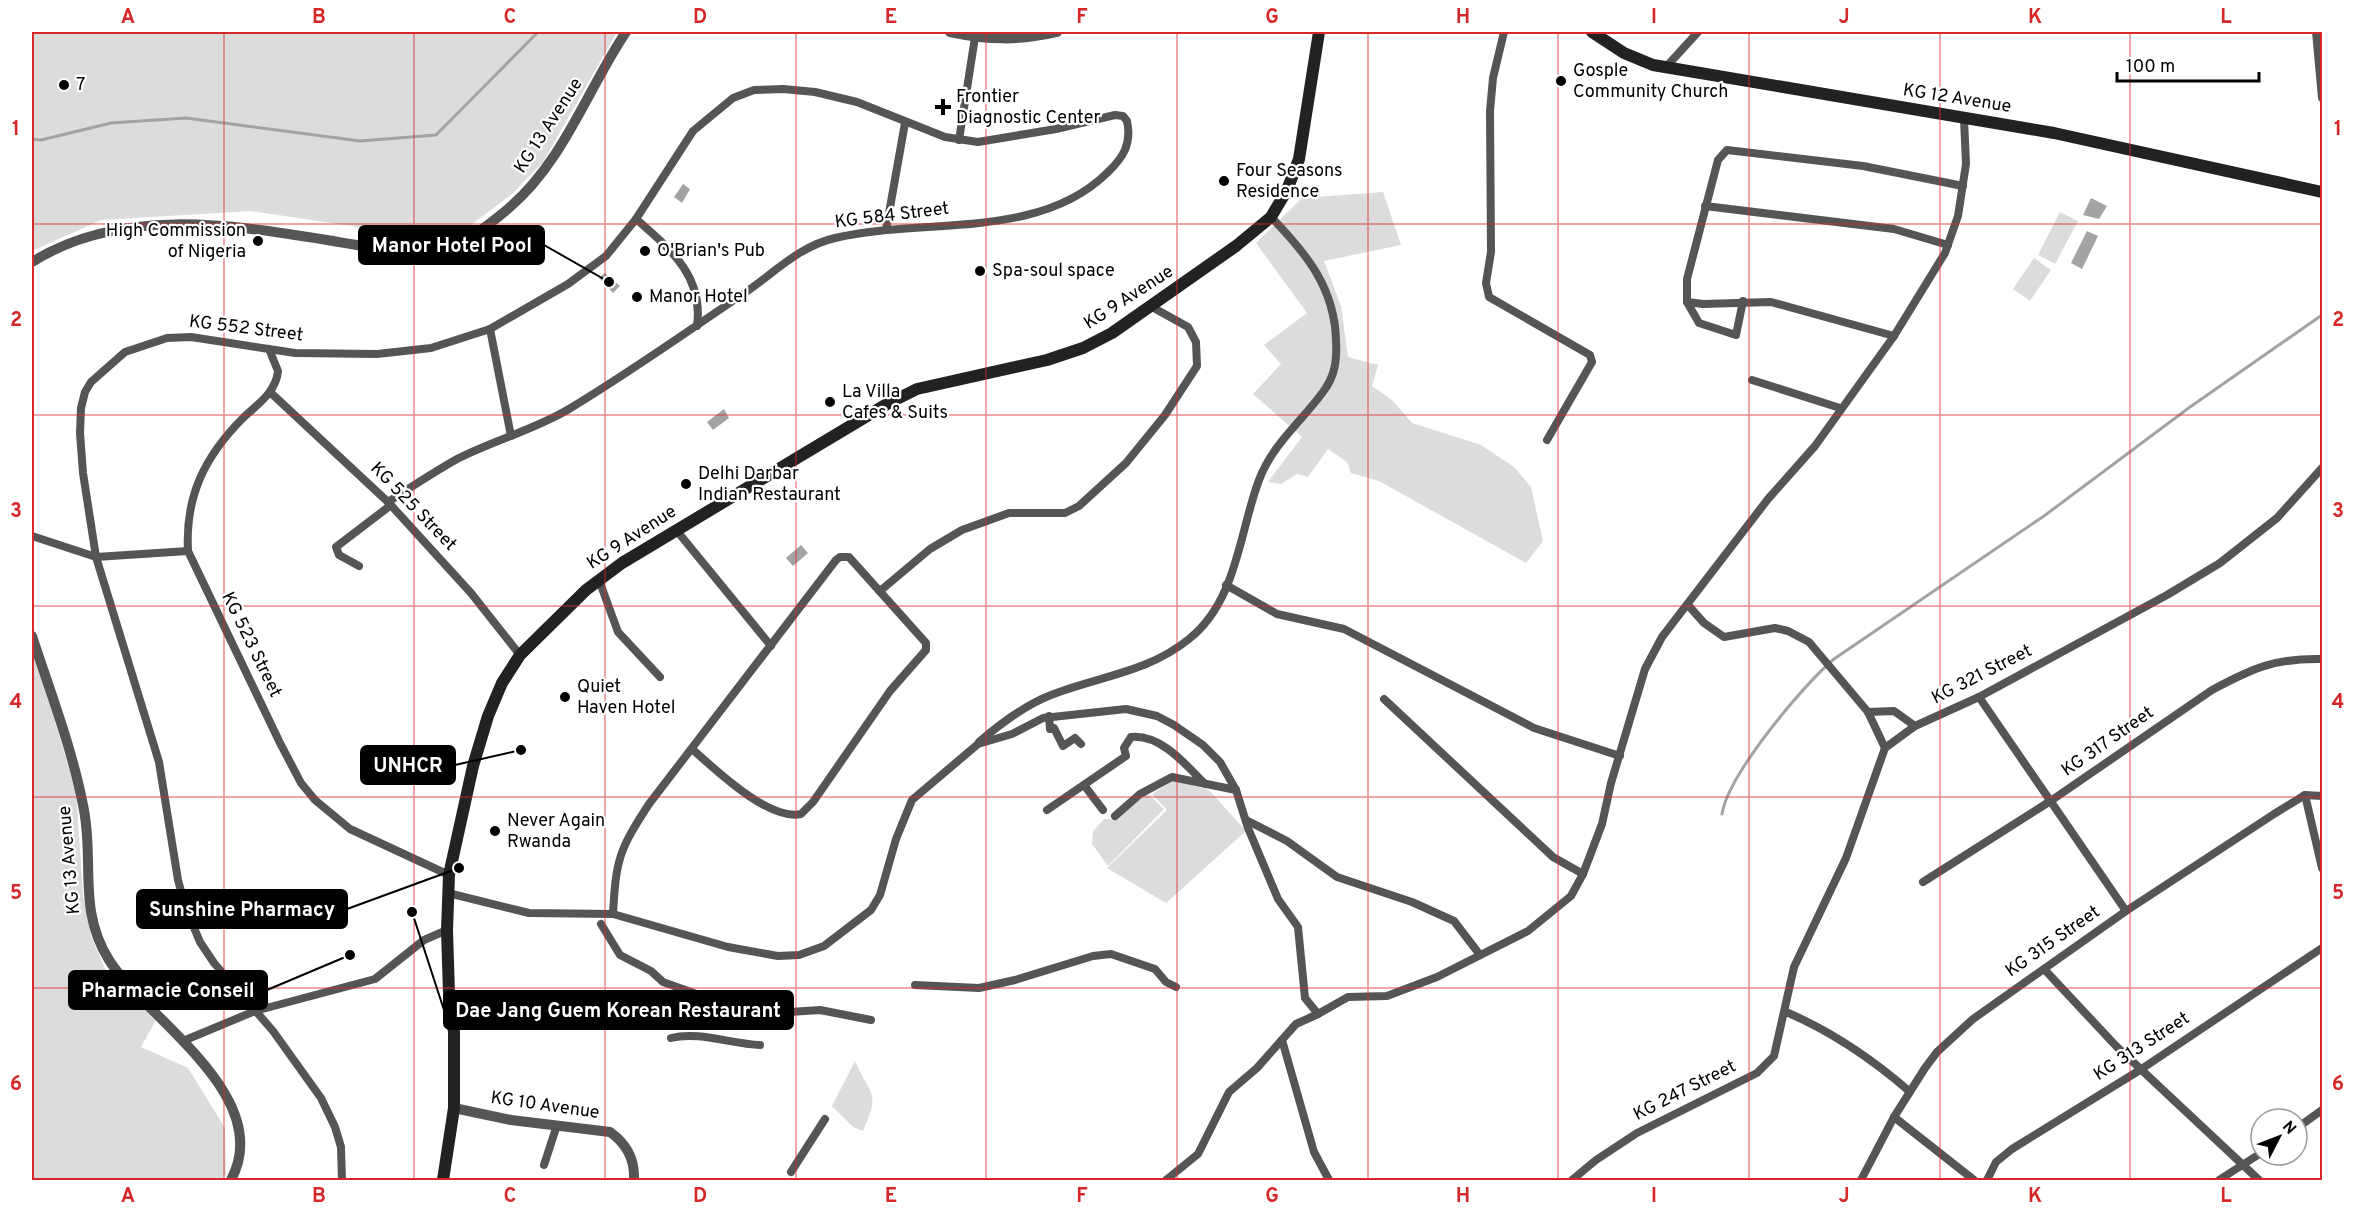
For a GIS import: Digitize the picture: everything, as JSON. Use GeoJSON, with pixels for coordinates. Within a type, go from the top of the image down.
{"type":"FeatureCollection","features":[{"type":"Feature","properties":{"kind":"main road","name":"KG 9 Avenue"},"geometry":{"type":"LineString","coordinates":[[443,1180],[454,1108],[454,1032],[449,994],[447,930],[449,875],[464,799],[488,716],[502,682],[520,655],[564,610],[599,580],[887,404],[917,389],[1047,360],[1083,348],[1152,307],[1236,246],[1270,217],[1287,190],[1299,159],[1319,32]]}},
{"type":"Feature","properties":{"kind":"main road","name":"KG 12 Avenue"},"geometry":{"type":"LineString","coordinates":[[1592,32],[1636,60],[1666,67],[2054,133],[2322,192]]}},
{"type":"Feature","properties":{"kind":"street","name":"KG 13 Avenue"},"geometry":{"type":"LineString","coordinates":[[32,262],[80,237],[113,229],[147,225],[251,228],[400,252],[454,243],[483,229],[510,207],[541,174],[569,131],[626,32]]}},
{"type":"Feature","properties":{"kind":"street"},"geometry":{"type":"LineString","coordinates":[[950,32],[975,37],[1025,39],[1056,32]]}},
{"type":"Feature","properties":{"kind":"street"},"geometry":{"type":"LineString","coordinates":[[1504,32],[1493,78],[1490,111],[1491,252],[1486,283],[1489,297],[1590,355],[1592,362],[1547,440]]}},
{"type":"Feature","properties":{"kind":"street"},"geometry":{"type":"LineString","coordinates":[[1666,67],[1698,32]]}},
{"type":"Feature","properties":{"kind":"street"},"geometry":{"type":"LineString","coordinates":[[2316,32],[2322,98]]}},
{"type":"Feature","properties":{"kind":"street"},"geometry":{"type":"LineString","coordinates":[[959,140],[975,37]]}},
{"type":"Feature","properties":{"kind":"street","name":"KG 552 Street"},"geometry":{"type":"LineString","coordinates":[[342,1180],[340,1147],[335,1126],[321,1098],[297,1062],[200,942],[186,909],[178,880],[159,762],[96,557],[83,473],[80,433],[81,408],[85,392],[91,382],[125,352],[167,338],[191,337],[295,353],[377,354],[431,348],[490,329],[548,297],[606,256],[636,219],[693,131],[733,98],[753,90],[783,88],[815,92],[857,102],[905,123],[959,140],[998,140],[1115,115],[1123,116]]}},
{"type":"Feature","properties":{"kind":"street","name":"KG 584 Street"},"geometry":{"type":"LineString","coordinates":[[359,566],[339,555],[336,547],[389,503],[458,459],[535,427],[566,411],[643,363],[815,243],[885,230],[984,222],[1053,207],[1072,200],[1094,186],[1123,156],[1128,146],[1129,129],[1123,116]]}},
{"type":"Feature","properties":{"kind":"street"},"geometry":{"type":"LineString","coordinates":[[1166,1180],[1198,1154],[1229,1092],[1257,1068],[1296,1024],[1348,997],[1387,996],[1437,977],[1528,931],[1571,896],[1583,874],[1602,824],[1611,783],[1645,669],[1671,623],[1688,605],[1761,508],[1815,446],[1840,408],[1894,336],[1928,283],[1948,245],[1958,216],[1966,164],[1964,119]]}},
{"type":"Feature","properties":{"kind":"street"},"geometry":{"type":"LineString","coordinates":[[885,230],[905,123]]}},
{"type":"Feature","properties":{"kind":"street"},"geometry":{"type":"LineString","coordinates":[[1743,302],[1736,335],[1699,323],[1687,302],[1687,279],[1718,160],[1727,150],[1863,166],[1963,186]]}},
{"type":"Feature","properties":{"kind":"street"},"geometry":{"type":"LineString","coordinates":[[1706,206],[1894,230],[1948,245]]}},
{"type":"Feature","properties":{"kind":"street"},"geometry":{"type":"LineString","coordinates":[[448,893],[529,913],[613,914],[728,947],[778,956],[799,955],[824,946],[871,910],[880,895],[896,839],[912,800],[1013,716],[1050,696],[1150,665],[1202,628],[1210,618],[1242,544],[1254,494],[1269,456],[1323,392],[1334,375],[1336,363],[1336,328],[1325,286],[1300,247],[1270,217]]}},
{"type":"Feature","properties":{"kind":"street"},"geometry":{"type":"LineString","coordinates":[[636,219],[678,259],[692,278],[700,309],[697,326]]}},
{"type":"Feature","properties":{"kind":"street"},"geometry":{"type":"LineString","coordinates":[[1687,302],[1703,304],[1771,302],[1894,336]]}},
{"type":"Feature","properties":{"kind":"street"},"geometry":{"type":"LineString","coordinates":[[880,591],[930,549],[962,530],[1009,513],[1065,513],[1079,506],[1126,463],[1165,415],[1197,366],[1196,342],[1188,327],[1152,307]]}},
{"type":"Feature","properties":{"kind":"street"},"geometry":{"type":"LineString","coordinates":[[490,329],[512,436]]}},
{"type":"Feature","properties":{"kind":"street","name":"KG 523 Street"},"geometry":{"type":"LineString","coordinates":[[269,349],[278,371],[271,393],[219,444],[198,479],[187,525],[188,551],[301,783],[315,800],[350,830],[449,875]]}},
{"type":"Feature","properties":{"kind":"street"},"geometry":{"type":"LineString","coordinates":[[1752,380],[1840,408]]}},
{"type":"Feature","properties":{"kind":"street","name":"KG 525 Street"},"geometry":{"type":"LineString","coordinates":[[271,393],[389,503],[471,593],[520,655]]}},
{"type":"Feature","properties":{"kind":"street","name":"KG 321 Street"},"geometry":{"type":"LineString","coordinates":[[1885,748],[1915,726],[1979,697],[2167,595],[2220,562],[2277,518],[2322,468]]}},
{"type":"Feature","properties":{"kind":"street"},"geometry":{"type":"LineString","coordinates":[[676,531],[771,646]]}},
{"type":"Feature","properties":{"kind":"street"},"geometry":{"type":"LineString","coordinates":[[32,536],[96,557],[188,551]]}},
{"type":"Feature","properties":{"kind":"street"},"geometry":{"type":"LineString","coordinates":[[613,914],[615,870],[620,851],[649,804],[692,748],[840,557],[849,558],[926,643],[926,650],[890,691],[807,810],[796,815],[775,810],[729,780],[692,748]]}},
{"type":"Feature","properties":{"kind":"street"},"geometry":{"type":"LineString","coordinates":[[599,580],[618,632],[660,678]]}},
{"type":"Feature","properties":{"kind":"street"},"geometry":{"type":"LineString","coordinates":[[1226,585],[1277,614],[1344,629],[1533,728],[1620,756]]}},
{"type":"Feature","properties":{"kind":"street"},"geometry":{"type":"LineString","coordinates":[[1688,605],[1714,632],[1724,637],[1775,628],[1788,631],[1809,642],[1868,712],[1885,748],[1846,858],[1794,967],[1786,1012],[1823,1028],[1875,1061],[1909,1091]]}},
{"type":"Feature","properties":{"kind":"street","name":"KG 13 Avenue"},"geometry":{"type":"LineString","coordinates":[[32,636],[75,766],[85,813],[88,905],[96,936],[109,960],[128,986],[183,1041],[227,1096],[235,1116],[240,1147],[237,1169],[231,1180]]}},
{"type":"Feature","properties":{"kind":"street","name":"KG 317 Street"},"geometry":{"type":"LineString","coordinates":[[1923,882],[2052,801],[2212,690],[2238,676],[2280,660],[2322,659]]}},
{"type":"Feature","properties":{"kind":"street"},"geometry":{"type":"LineString","coordinates":[[1979,697],[2126,911]]}},
{"type":"Feature","properties":{"kind":"street"},"geometry":{"type":"LineString","coordinates":[[1384,699],[1553,857],[1583,874]]}},
{"type":"Feature","properties":{"kind":"street"},"geometry":{"type":"LineString","coordinates":[[978,744],[1012,734],[1049,717],[1126,709],[1157,716],[1203,745],[1220,762],[1236,790],[1278,899],[1298,927],[1304,993],[1307,1002],[1318,1014]]}},
{"type":"Feature","properties":{"kind":"street"},"geometry":{"type":"LineString","coordinates":[[1868,712],[1894,711],[1915,726]]}},
{"type":"Feature","properties":{"kind":"street"},"geometry":{"type":"LineString","coordinates":[[1049,717],[1050,729],[1054,728],[1063,746],[1076,738],[1081,744]]}},
{"type":"Feature","properties":{"kind":"street"},"geometry":{"type":"LineString","coordinates":[[1047,810],[1126,756],[1124,748],[1131,738],[1139,736],[1160,744],[1205,784]]}},
{"type":"Feature","properties":{"kind":"street"},"geometry":{"type":"LineString","coordinates":[[1115,816],[1140,794],[1172,777],[1236,790]]}},
{"type":"Feature","properties":{"kind":"street"},"geometry":{"type":"LineString","coordinates":[[1084,785],[1103,810]]}},
{"type":"Feature","properties":{"kind":"street"},"geometry":{"type":"LineString","coordinates":[[2322,796],[2305,795],[2322,868]]}},
{"type":"Feature","properties":{"kind":"street","name":"KG 315 Street"},"geometry":{"type":"LineString","coordinates":[[1861,1180],[1909,1091],[1937,1052],[1955,1034],[2126,911],[2305,795]]}},
{"type":"Feature","properties":{"kind":"street"},"geometry":{"type":"LineString","coordinates":[[1246,820],[1287,841],[1337,877],[1412,902],[1454,921],[1480,955]]}},
{"type":"Feature","properties":{"kind":"street"},"geometry":{"type":"LineString","coordinates":[[601,924],[620,955],[651,971],[663,982],[702,996],[774,1013],[820,1010],[871,1020]]}},
{"type":"Feature","properties":{"kind":"street"},"geometry":{"type":"LineString","coordinates":[[183,1041],[255,1011],[375,979],[424,940],[447,930]]}},
{"type":"Feature","properties":{"kind":"street","name":"KG 313 Street"},"geometry":{"type":"LineString","coordinates":[[1987,1180],[1996,1162],[2012,1149],[2140,1070],[2322,948]]}},
{"type":"Feature","properties":{"kind":"street"},"geometry":{"type":"LineString","coordinates":[[915,985],[979,988],[1016,980],[1093,956],[1111,954],[1155,969],[1166,982],[1176,987]]}},
{"type":"Feature","properties":{"kind":"street"},"geometry":{"type":"LineString","coordinates":[[2044,969],[2140,1070],[2259,1180]]}},
{"type":"Feature","properties":{"kind":"street","name":"KG 247 Street"},"geometry":{"type":"LineString","coordinates":[[1572,1180],[1596,1160],[1637,1133],[1767,1065],[1774,1056],[1786,1012]]}},
{"type":"Feature","properties":{"kind":"street"},"geometry":{"type":"LineString","coordinates":[[671,1038],[683,1035],[760,1045]]}},
{"type":"Feature","properties":{"kind":"street"},"geometry":{"type":"LineString","coordinates":[[1282,1040],[1314,1152],[1329,1180]]}},
{"type":"Feature","properties":{"kind":"street","name":"KG 10 Avenue"},"geometry":{"type":"LineString","coordinates":[[454,1108],[511,1120],[610,1132],[623,1141],[630,1152],[634,1180]]}},
{"type":"Feature","properties":{"kind":"street"},"geometry":{"type":"LineString","coordinates":[[2309,1119],[2322,1110]]}},
{"type":"Feature","properties":{"kind":"street"},"geometry":{"type":"LineString","coordinates":[[1894,1117],[1974,1180]]}},
{"type":"Feature","properties":{"kind":"street"},"geometry":{"type":"LineString","coordinates":[[791,1172],[825,1119]]}},
{"type":"Feature","properties":{"kind":"street"},"geometry":{"type":"LineString","coordinates":[[544,1166],[557,1125]]}},
{"type":"Feature","properties":{"kind":"street"},"geometry":{"type":"LineString","coordinates":[[2219,1180],[2249,1161]]}},
{"type":"Feature","properties":{"kind":"shaded area"},"geometry":{"type":"Polygon","coordinates":[[[32,32],[617,32],[543,162],[512,194],[475,222],[448,238],[402,242],[352,226],[251,211],[101,220],[32,251],[32,32]]]}},
{"type":"Feature","properties":{"kind":"shaded area"},"geometry":{"type":"Polygon","coordinates":[[[683,184],[690,189],[682,203],[674,197],[683,184]]]}},
{"type":"Feature","properties":{"kind":"shaded area"},"geometry":{"type":"Polygon","coordinates":[[[1383,192],[1401,245],[1324,261],[1341,306],[1348,357],[1378,365],[1372,386],[1392,400],[1412,423],[1481,445],[1514,467],[1531,487],[1543,541],[1526,563],[1379,481],[1351,473],[1347,462],[1328,449],[1308,477],[1297,474],[1281,484],[1268,482],[1302,437],[1253,394],[1281,364],[1264,345],[1307,313],[1256,243],[1302,198],[1383,192]]]}},
{"type":"Feature","properties":{"kind":"shaded area"},"geometry":{"type":"Polygon","coordinates":[[[2091,198],[2107,206],[2099,219],[2083,215],[2091,198]]]}},
{"type":"Feature","properties":{"kind":"shaded area"},"geometry":{"type":"Polygon","coordinates":[[[2060,212],[2078,221],[2055,264],[2038,255],[2060,212]]]}},
{"type":"Feature","properties":{"kind":"shaded area"},"geometry":{"type":"Polygon","coordinates":[[[2087,231],[2098,236],[2082,269],[2071,263],[2087,231]]]}},
{"type":"Feature","properties":{"kind":"shaded area"},"geometry":{"type":"Polygon","coordinates":[[[2034,258],[2051,270],[2030,301],[2013,289],[2034,258]]]}},
{"type":"Feature","properties":{"kind":"shaded area"},"geometry":{"type":"Polygon","coordinates":[[[605,273],[620,286],[613,293],[599,278],[605,273]]]}},
{"type":"Feature","properties":{"kind":"shaded area"},"geometry":{"type":"Polygon","coordinates":[[[724,409],[729,418],[713,430],[707,422],[724,409]]]}},
{"type":"Feature","properties":{"kind":"shaded area"},"geometry":{"type":"Polygon","coordinates":[[[801,545],[808,553],[793,566],[786,558],[801,545]]]}},
{"type":"Feature","properties":{"kind":"shaded area"},"geometry":{"type":"Polygon","coordinates":[[[32,647],[76,790],[83,895],[91,936],[106,971],[156,1020],[141,1047],[188,1068],[225,1128],[226,1174],[222,1180],[32,1180],[32,647]]]}},
{"type":"Feature","properties":{"kind":"shaded area"},"geometry":{"type":"Polygon","coordinates":[[[1174,780],[1209,790],[1246,831],[1166,903],[1107,868],[1167,810],[1152,794],[1174,780]]]}},
{"type":"Feature","properties":{"kind":"shaded area"},"geometry":{"type":"Polygon","coordinates":[[[1147,793],[1164,809],[1108,866],[1092,844],[1093,831],[1104,819],[1116,819],[1147,793]]]}},
{"type":"Feature","properties":{"kind":"shaded area"},"geometry":{"type":"Polygon","coordinates":[[[855,1061],[872,1094],[873,1101],[863,1131],[853,1127],[832,1106],[855,1061]]]}},
{"type":"Feature","properties":{"kind":"waterway"},"geometry":{"type":"LineString","coordinates":[[32,139],[41,140],[111,123],[186,118],[360,141],[436,135],[538,32]]}},
{"type":"Feature","properties":{"kind":"waterway"},"geometry":{"type":"LineString","coordinates":[[1722,814],[1727,797],[1738,777],[1768,732],[1804,689],[1834,659],[2044,516],[2190,407],[2322,315]]}},
{"type":"Feature","properties":{"kind":"place","name":"Gosple Community Church"},"geometry":{"type":"Point","coordinates":[1561,81]}},
{"type":"Feature","properties":{"kind":"place","name":"7"},"geometry":{"type":"Point","coordinates":[64,85]}},
{"type":"Feature","properties":{"kind":"place","name":"Frontier Diagnostic Center"},"geometry":{"type":"Point","coordinates":[943,107]}},
{"type":"Feature","properties":{"kind":"place","name":"Four Seasons Residence"},"geometry":{"type":"Point","coordinates":[1224,181]}},
{"type":"Feature","properties":{"kind":"place","name":"High Commission of Nigeria"},"geometry":{"type":"Point","coordinates":[258,241]}},
{"type":"Feature","properties":{"kind":"place","name":"O'Brian's Pub"},"geometry":{"type":"Point","coordinates":[645,251]}},
{"type":"Feature","properties":{"kind":"place","name":"Spa-soul space"},"geometry":{"type":"Point","coordinates":[980,271]}},
{"type":"Feature","properties":{"kind":"place","name":"Manor Hotel Pool"},"geometry":{"type":"Point","coordinates":[609,282]}},
{"type":"Feature","properties":{"kind":"place","name":"Manor Hotel"},"geometry":{"type":"Point","coordinates":[637,297]}},
{"type":"Feature","properties":{"kind":"place","name":"La Villa Cafes & Suits"},"geometry":{"type":"Point","coordinates":[830,402]}},
{"type":"Feature","properties":{"kind":"place","name":"Delhi Darbar Indian Restaurant"},"geometry":{"type":"Point","coordinates":[686,484]}},
{"type":"Feature","properties":{"kind":"place","name":"Quiet Haven Hotel"},"geometry":{"type":"Point","coordinates":[565,697]}},
{"type":"Feature","properties":{"kind":"place","name":"UNHCR"},"geometry":{"type":"Point","coordinates":[521,750]}},
{"type":"Feature","properties":{"kind":"place","name":"Never Again Rwanda"},"geometry":{"type":"Point","coordinates":[495,831]}},
{"type":"Feature","properties":{"kind":"place","name":"Sunshine Pharmacy"},"geometry":{"type":"Point","coordinates":[459,868]}},
{"type":"Feature","properties":{"kind":"place","name":"Dae Jang Guem Korean Restaurant"},"geometry":{"type":"Point","coordinates":[412,912]}},
{"type":"Feature","properties":{"kind":"place","name":"Pharmacie Conseil"},"geometry":{"type":"Point","coordinates":[350,955]}}]}
